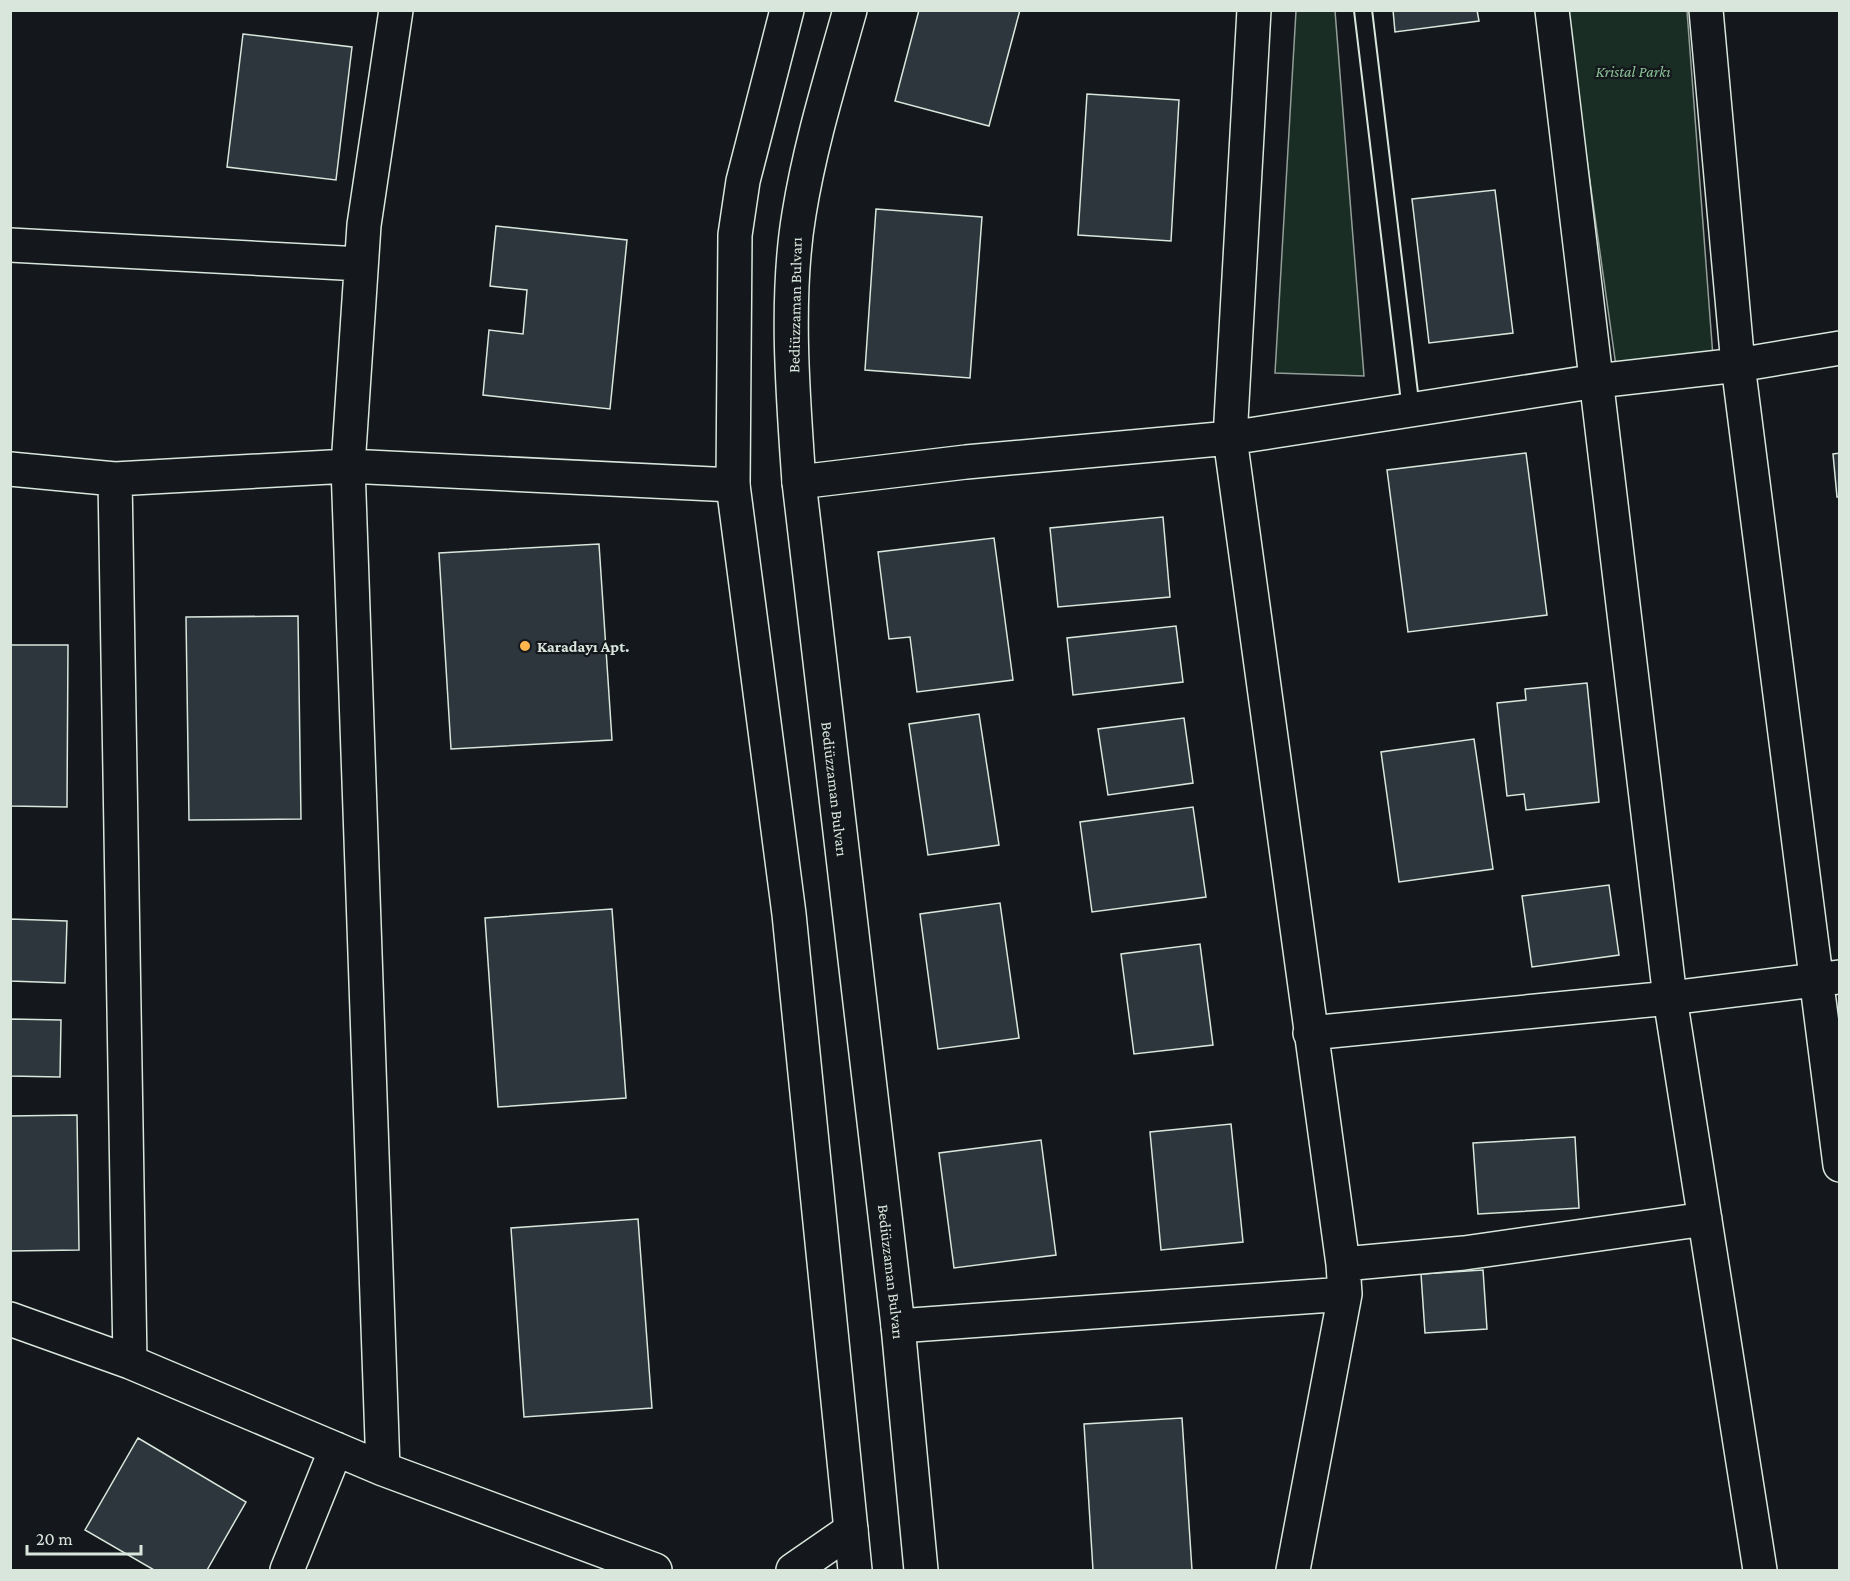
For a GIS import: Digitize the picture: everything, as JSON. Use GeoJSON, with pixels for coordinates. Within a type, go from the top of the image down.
{"type":"FeatureCollection","features":[{"type":"Feature","properties":{"kind":"street"},"geometry":{"type":"LineString","coordinates":[[383,1469],[348,466],[364,225],[396,10]]}},
{"type":"Feature","properties":{"kind":"street"},"geometry":{"type":"LineString","coordinates":[[787,10],[749,153],[735,235],[733,485],[789,914],[855,1570]]}},
{"type":"Feature","properties":{"kind":"street","name":"Bediüzzaman Bulvarı"},"geometry":{"type":"LineString","coordinates":[[850,10],[814,141],[799,215],[793,277],[794,413],[799,482],[898,1326],[921,1570]]}},
{"type":"Feature","properties":{"kind":"street"},"geometry":{"type":"LineString","coordinates":[[1254,10],[1230,438],[1344,1279],[1293,1570]]}},
{"type":"Feature","properties":{"kind":"street"},"geometry":{"type":"LineString","coordinates":[[1552,10],[1670,998],[1760,1570]]}},
{"type":"Feature","properties":{"kind":"street"},"geometry":{"type":"LineString","coordinates":[[1706,10],[1738,365],[1828,978],[1839,1166]]}},
{"type":"Feature","properties":{"kind":"street"},"geometry":{"type":"LineString","coordinates":[[10,245],[361,264]]}},
{"type":"Feature","properties":{"kind":"street"},"geometry":{"type":"LineString","coordinates":[[799,482],[966,462],[1230,438],[1597,381],[1738,365],[1839,348]]}},
{"type":"Feature","properties":{"kind":"street"},"geometry":{"type":"LineString","coordinates":[[10,469],[115,479],[348,466],[733,485]]}},
{"type":"Feature","properties":{"kind":"street"},"geometry":{"type":"LineString","coordinates":[[115,479],[130,1362]]}},
{"type":"Feature","properties":{"kind":"street"},"geometry":{"type":"LineString","coordinates":[[1310,1033],[1670,998],[1828,978]]}},
{"type":"Feature","properties":{"kind":"street"},"geometry":{"type":"LineString","coordinates":[[898,1326],[1344,1279],[1464,1253],[1705,1219]]}},
{"type":"Feature","properties":{"kind":"street"},"geometry":{"type":"LineString","coordinates":[[10,1319],[130,1362],[383,1469],[655,1570]]}},
{"type":"Feature","properties":{"kind":"street"},"geometry":{"type":"LineString","coordinates":[[287,1570],[336,1449]]}},
{"type":"Feature","properties":{"kind":"street"},"geometry":{"type":"LineString","coordinates":[[793,1570],[851,1530]]}},
{"type":"Feature","properties":{"kind":"lane"},"geometry":{"type":"LineString","coordinates":[[1363,10],[1411,410]]}},
{"type":"Feature","properties":{"kind":"green space"},"geometry":{"type":"Polygon","coordinates":[[[1296,11],[1335,11],[1364,376],[1275,373],[1296,11]]]}},
{"type":"Feature","properties":{"kind":"green space","name":"Kristal Parkı"},"geometry":{"type":"Polygon","coordinates":[[[1566,11],[1687,11],[1713,357],[1616,366],[1566,11]]]}},
{"type":"Feature","properties":{"kind":"building"},"geometry":{"type":"Polygon","coordinates":[[[919,10],[1020,10],[989,126],[895,101],[919,10]]]}},
{"type":"Feature","properties":{"kind":"building"},"geometry":{"type":"Polygon","coordinates":[[[1393,10],[1477,10],[1479,21],[1395,32],[1393,10]]]}},
{"type":"Feature","properties":{"kind":"building"},"geometry":{"type":"Polygon","coordinates":[[[243,34],[352,47],[336,180],[227,167],[243,34]]]}},
{"type":"Feature","properties":{"kind":"building"},"geometry":{"type":"Polygon","coordinates":[[[1087,94],[1179,100],[1171,241],[1078,235],[1087,94]]]}},
{"type":"Feature","properties":{"kind":"building"},"geometry":{"type":"Polygon","coordinates":[[[1495,190],[1513,333],[1429,343],[1412,199],[1495,190]]]}},
{"type":"Feature","properties":{"kind":"building"},"geometry":{"type":"Polygon","coordinates":[[[876,209],[982,217],[970,378],[865,370],[876,209]]]}},
{"type":"Feature","properties":{"kind":"building"},"geometry":{"type":"Polygon","coordinates":[[[496,226],[627,240],[610,409],[483,395],[489,330],[523,334],[527,290],[490,286],[496,226]]]}},
{"type":"Feature","properties":{"kind":"building"},"geometry":{"type":"Polygon","coordinates":[[[1526,453],[1547,615],[1408,632],[1387,470],[1526,453]]]}},
{"type":"Feature","properties":{"kind":"building"},"geometry":{"type":"Polygon","coordinates":[[[1840,453],[1840,497],[1837,497],[1833,454],[1840,453]]]}},
{"type":"Feature","properties":{"kind":"building"},"geometry":{"type":"Polygon","coordinates":[[[1163,517],[1170,597],[1058,607],[1050,528],[1163,517]]]}},
{"type":"Feature","properties":{"kind":"building"},"geometry":{"type":"Polygon","coordinates":[[[994,538],[1013,680],[917,692],[910,637],[889,639],[878,552],[994,538]]]}},
{"type":"Feature","properties":{"kind":"building","name":"Karadayı Apt."},"geometry":{"type":"Polygon","coordinates":[[[599,544],[612,740],[451,749],[439,553],[599,544]]]}},
{"type":"Feature","properties":{"kind":"building"},"geometry":{"type":"Polygon","coordinates":[[[298,616],[301,819],[189,820],[186,617],[298,616]]]}},
{"type":"Feature","properties":{"kind":"building"},"geometry":{"type":"Polygon","coordinates":[[[1176,626],[1183,682],[1073,695],[1067,638],[1176,626]]]}},
{"type":"Feature","properties":{"kind":"building"},"geometry":{"type":"Polygon","coordinates":[[[10,645],[68,645],[67,807],[10,806],[10,645]]]}},
{"type":"Feature","properties":{"kind":"building"},"geometry":{"type":"Polygon","coordinates":[[[1587,683],[1599,802],[1526,810],[1524,794],[1507,796],[1497,703],[1526,700],[1525,689],[1587,683]]]}},
{"type":"Feature","properties":{"kind":"building"},"geometry":{"type":"Polygon","coordinates":[[[979,714],[999,845],[928,855],[909,724],[979,714]]]}},
{"type":"Feature","properties":{"kind":"building"},"geometry":{"type":"Polygon","coordinates":[[[1184,718],[1193,783],[1108,795],[1098,729],[1184,718]]]}},
{"type":"Feature","properties":{"kind":"building"},"geometry":{"type":"Polygon","coordinates":[[[1474,739],[1493,869],[1399,882],[1381,752],[1474,739]]]}},
{"type":"Feature","properties":{"kind":"building"},"geometry":{"type":"Polygon","coordinates":[[[1193,807],[1206,897],[1092,912],[1080,822],[1193,807]]]}},
{"type":"Feature","properties":{"kind":"building"},"geometry":{"type":"Polygon","coordinates":[[[1609,885],[1619,955],[1532,967],[1522,896],[1609,885]]]}},
{"type":"Feature","properties":{"kind":"building"},"geometry":{"type":"Polygon","coordinates":[[[1000,903],[1019,1038],[938,1049],[920,914],[1000,903]]]}},
{"type":"Feature","properties":{"kind":"building"},"geometry":{"type":"Polygon","coordinates":[[[612,909],[626,1098],[498,1107],[485,918],[612,909]]]}},
{"type":"Feature","properties":{"kind":"building"},"geometry":{"type":"Polygon","coordinates":[[[10,919],[67,921],[65,983],[10,981],[10,919]]]}},
{"type":"Feature","properties":{"kind":"building"},"geometry":{"type":"Polygon","coordinates":[[[1200,944],[1213,1045],[1134,1054],[1121,954],[1200,944]]]}},
{"type":"Feature","properties":{"kind":"building"},"geometry":{"type":"Polygon","coordinates":[[[10,1019],[61,1020],[60,1077],[10,1076],[10,1019]]]}},
{"type":"Feature","properties":{"kind":"building"},"geometry":{"type":"Polygon","coordinates":[[[77,1115],[79,1250],[10,1251],[10,1116],[77,1115]]]}},
{"type":"Feature","properties":{"kind":"building"},"geometry":{"type":"Polygon","coordinates":[[[1231,1124],[1243,1242],[1161,1250],[1150,1132],[1231,1124]]]}},
{"type":"Feature","properties":{"kind":"building"},"geometry":{"type":"Polygon","coordinates":[[[1575,1137],[1579,1208],[1478,1214],[1473,1143],[1575,1137]]]}},
{"type":"Feature","properties":{"kind":"building"},"geometry":{"type":"Polygon","coordinates":[[[1041,1140],[1056,1255],[954,1268],[939,1153],[1041,1140]]]}},
{"type":"Feature","properties":{"kind":"building"},"geometry":{"type":"Polygon","coordinates":[[[638,1219],[652,1408],[524,1417],[511,1228],[638,1219]]]}},
{"type":"Feature","properties":{"kind":"building"},"geometry":{"type":"Polygon","coordinates":[[[1483,1270],[1487,1329],[1425,1333],[1421,1274],[1483,1270]]]}},
{"type":"Feature","properties":{"kind":"building"},"geometry":{"type":"Polygon","coordinates":[[[1182,1418],[1192,1570],[1093,1570],[1084,1424],[1182,1418]]]}},
{"type":"Feature","properties":{"kind":"building"},"geometry":{"type":"Polygon","coordinates":[[[138,1438],[246,1502],[207,1570],[154,1570],[85,1530],[138,1438]]]}},
{"type":"Feature","properties":{"kind":"place","name":"Karadayı Apt."},"geometry":{"type":"Point","coordinates":[525,646]}}]}
